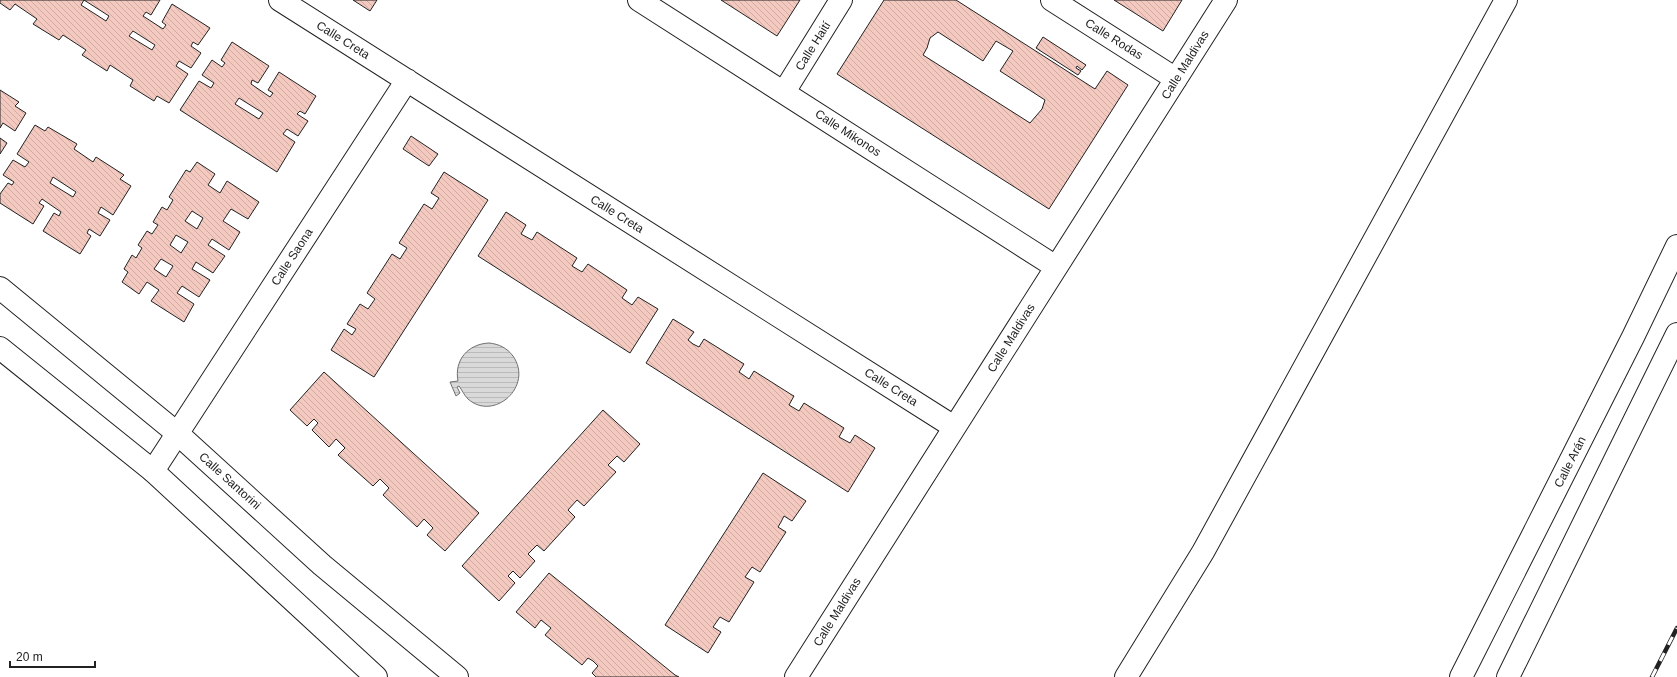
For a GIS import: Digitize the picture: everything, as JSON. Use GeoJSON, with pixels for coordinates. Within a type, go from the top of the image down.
{"type":"FeatureCollection","features":[{"type":"Feature","properties":{"kind":"street","name":"Calle Creta"},"geometry":{"type":"LineString","coordinates":[[280,0],[954,427]]}},
{"type":"Feature","properties":{"kind":"street","name":"Calle Mikonos"},"geometry":{"type":"LineString","coordinates":[[639,0],[1056,267]]}},
{"type":"Feature","properties":{"kind":"street","name":"Calle Haití"},"geometry":{"type":"LineString","coordinates":[[784,92],[842,0]]}},
{"type":"Feature","properties":{"kind":"street","name":"Calle Rodas"},"geometry":{"type":"LineString","coordinates":[[1052,0],[1176,79]]}},
{"type":"Feature","properties":{"kind":"street","name":"Calle Maldivas"},"geometry":{"type":"LineString","coordinates":[[796,677],[1226,0]]}},
{"type":"Feature","properties":{"kind":"street"},"geometry":{"type":"LineString","coordinates":[[1126,677],[1203,552],[1506,0]]}},
{"type":"Feature","properties":{"kind":"street","name":"Calle Saona"},"geometry":{"type":"LineString","coordinates":[[153,471],[407,80]]}},
{"type":"Feature","properties":{"kind":"street","name":"Calle Arán"},"geometry":{"type":"LineString","coordinates":[[1461,677],[1633,337],[1677,246]]}},
{"type":"Feature","properties":{"kind":"street","name":"Calle Santorini"},"geometry":{"type":"LineString","coordinates":[[0,288],[178,434],[322,565],[458,677]]}},
{"type":"Feature","properties":{"kind":"street"},"geometry":{"type":"LineString","coordinates":[[1508,677],[1524,648],[1677,334]]}},
{"type":"Feature","properties":{"kind":"street"},"geometry":{"type":"LineString","coordinates":[[0,348],[153,471],[376,677]]}},
{"type":"Feature","properties":{"kind":"shaded area"},"geometry":{"type":"Polygon","coordinates":[[[489,343],[502,347],[513,356],[518,367],[518,379],[515,389],[508,397],[499,403],[489,406],[478,405],[468,399],[459,386],[457,387],[460,393],[456,396],[450,382],[458,381],[458,366],[464,354],[475,346],[489,343]]]}},
{"type":"Feature","properties":{"kind":"building"},"geometry":{"type":"Polygon","coordinates":[[[0,0],[84,0],[160,0],[151,15],[146,12],[143,16],[163,29],[166,25],[162,22],[172,4],[210,28],[198,45],[193,42],[191,46],[201,53],[191,68],[179,61],[176,66],[188,74],[169,103],[157,96],[154,101],[130,86],[133,80],[110,65],[107,71],[82,55],[86,50],[63,35],[59,40],[33,24],[37,19],[15,4],[10,10],[0,3],[0,0]],[[84,0],[81,5],[106,21],[109,16],[84,0]],[[133,31],[129,36],[152,50],[155,45],[133,31]]]}},
{"type":"Feature","properties":{"kind":"building"},"geometry":{"type":"Polygon","coordinates":[[[353,0],[377,0],[370,11],[353,0]]]}},
{"type":"Feature","properties":{"kind":"building"},"geometry":{"type":"Polygon","coordinates":[[[721,0],[800,0],[777,36],[721,0]]]}},
{"type":"Feature","properties":{"kind":"building"},"geometry":{"type":"Polygon","coordinates":[[[884,0],[956,0],[1095,89],[1107,71],[1128,85],[1049,209],[837,74],[884,0]],[[938,32],[930,38],[923,55],[1030,123],[1042,109],[1045,100],[1000,71],[1013,51],[996,41],[983,61],[938,32]]]}},
{"type":"Feature","properties":{"kind":"building"},"geometry":{"type":"Polygon","coordinates":[[[1114,0],[1182,0],[1163,31],[1114,0]]]}},
{"type":"Feature","properties":{"kind":"building"},"geometry":{"type":"Polygon","coordinates":[[[1043,37],[1086,65],[1082,70],[1077,66],[1076,68],[1081,71],[1078,75],[1036,48],[1043,37]]]}},
{"type":"Feature","properties":{"kind":"building"},"geometry":{"type":"Polygon","coordinates":[[[232,42],[269,66],[258,83],[252,80],[251,84],[270,97],[273,93],[268,90],[279,72],[316,96],[305,114],[300,111],[297,114],[308,121],[298,136],[287,129],[283,134],[295,142],[277,172],[180,110],[199,81],[211,88],[214,83],[202,75],[212,60],[222,67],[225,63],[221,60],[232,42]],[[239,98],[235,104],[259,119],[263,113],[239,98]]]}},
{"type":"Feature","properties":{"kind":"building"},"geometry":{"type":"Polygon","coordinates":[[[0,90],[19,102],[15,106],[26,113],[15,131],[3,123],[0,128],[0,90]]]}},
{"type":"Feature","properties":{"kind":"building"},"geometry":{"type":"Polygon","coordinates":[[[35,125],[45,131],[48,127],[77,144],[74,149],[93,162],[96,157],[124,175],[120,179],[131,186],[113,215],[101,207],[98,213],[110,220],[100,236],[89,229],[87,233],[91,236],[80,254],[43,231],[54,213],[59,216],[61,212],[42,199],[39,203],[44,206],[33,224],[0,203],[0,194],[8,183],[12,185],[14,182],[3,175],[13,160],[25,167],[29,162],[17,154],[35,125]],[[53,177],[50,183],[73,197],[76,192],[53,177]]]}},
{"type":"Feature","properties":{"kind":"building"},"geometry":{"type":"Polygon","coordinates":[[[411,136],[438,154],[429,166],[403,149],[411,136]]]}},
{"type":"Feature","properties":{"kind":"building"},"geometry":{"type":"Polygon","coordinates":[[[0,138],[7,143],[0,154],[0,138]]]}},
{"type":"Feature","properties":{"kind":"building"},"geometry":{"type":"Polygon","coordinates":[[[197,162],[215,174],[208,185],[220,193],[227,181],[259,202],[248,219],[231,209],[223,221],[240,232],[229,250],[212,239],[208,245],[225,256],[213,273],[196,262],[192,269],[210,280],[199,297],[182,286],[177,293],[194,304],[184,322],[151,301],[159,290],[147,282],[139,294],[122,282],[128,272],[124,269],[132,255],[136,258],[142,248],[138,245],[147,231],[152,234],[158,225],[153,222],[162,207],[167,210],[173,200],[169,197],[186,170],[190,172],[197,162]],[[192,211],[185,221],[197,229],[203,218],[192,211]],[[176,235],[170,245],[181,253],[188,242],[176,235]],[[161,259],[154,269],[166,277],[173,266],[161,259]]]}},
{"type":"Feature","properties":{"kind":"building"},"geometry":{"type":"Polygon","coordinates":[[[444,172],[488,200],[374,377],[331,350],[344,329],[352,335],[356,329],[347,324],[360,304],[368,309],[375,299],[367,293],[392,254],[400,259],[407,248],[399,243],[424,204],[432,209],[439,198],[431,193],[444,172]]]}},
{"type":"Feature","properties":{"kind":"building"},"geometry":{"type":"Polygon","coordinates":[[[506,212],[526,225],[521,234],[532,240],[537,232],[577,258],[572,266],[582,272],[588,264],[627,290],[622,298],[632,305],[638,297],[658,309],[630,353],[478,256],[506,212]]]}},
{"type":"Feature","properties":{"kind":"building"},"geometry":{"type":"Polygon","coordinates":[[[673,319],[694,332],[688,340],[693,344],[699,347],[704,339],[744,364],[739,372],[749,379],[754,371],[794,396],[789,405],[799,411],[804,403],[844,428],[839,437],[850,443],[855,435],[875,448],[848,492],[646,363],[673,319]]]}},
{"type":"Feature","properties":{"kind":"building"},"geometry":{"type":"Polygon","coordinates":[[[324,372],[479,513],[445,551],[427,535],[433,528],[424,519],[417,527],[383,495],[389,488],[380,479],[373,486],[338,455],[345,448],[336,439],[329,447],[312,430],[318,423],[314,419],[307,426],[290,410],[324,372]]]}},
{"type":"Feature","properties":{"kind":"building"},"geometry":{"type":"Polygon","coordinates":[[[603,410],[640,444],[624,462],[617,456],[608,465],[616,472],[584,506],[577,500],[568,510],[575,517],[544,551],[537,545],[528,554],[535,561],[520,578],[513,571],[508,576],[515,583],[499,601],[462,566],[603,410]]]}},
{"type":"Feature","properties":{"kind":"building"},"geometry":{"type":"Polygon","coordinates":[[[763,473],[806,501],[792,521],[784,516],[778,527],[786,532],[760,572],[752,567],[745,577],[754,582],[729,622],[720,617],[713,627],[721,632],[708,653],[665,625],[763,473]]]}},
{"type":"Feature","properties":{"kind":"building"},"geometry":{"type":"Polygon","coordinates":[[[549,573],[679,677],[596,677],[592,673],[598,666],[593,661],[588,658],[582,665],[545,635],[551,628],[541,620],[535,628],[516,612],[549,573]]]}},
{"type":"Feature","properties":{"kind":"railway"},"geometry":{"type":"LineString","coordinates":[[1652,677],[1677,628]]}}]}
